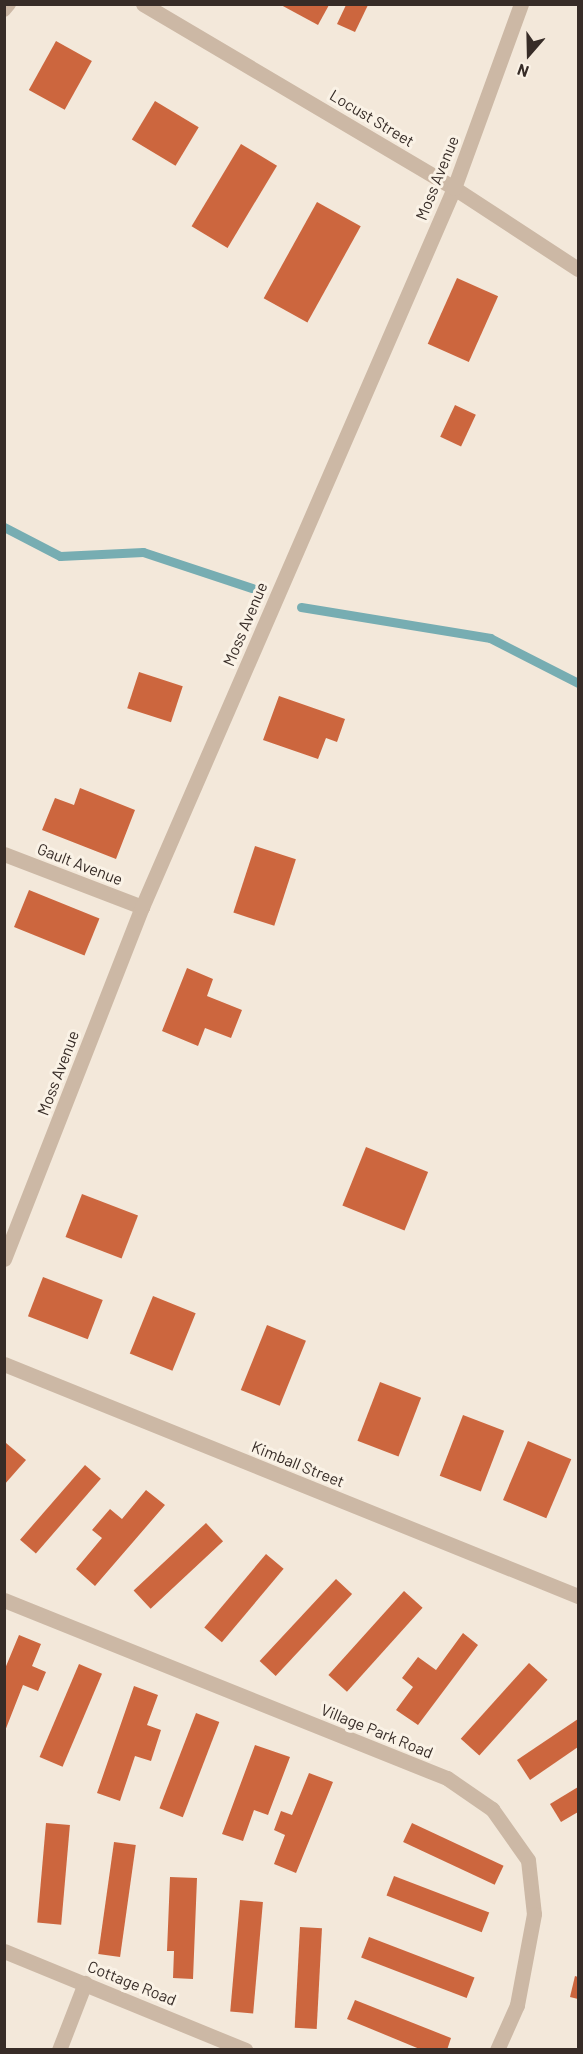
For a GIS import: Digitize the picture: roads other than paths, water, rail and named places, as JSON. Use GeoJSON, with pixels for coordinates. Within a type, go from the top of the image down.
{"type":"FeatureCollection","features":[{"type":"Feature","properties":{"kind":"street","name":"Locust Street"},"geometry":{"type":"LineString","coordinates":[[143,4],[454,188],[579,269]]}},
{"type":"Feature","properties":{"kind":"street","name":"Moss Avenue"},"geometry":{"type":"LineString","coordinates":[[4,1259],[142,907],[454,188],[521,4]]}},
{"type":"Feature","properties":{"kind":"street","name":"Gault Avenue"},"geometry":{"type":"LineString","coordinates":[[4,854],[142,907]]}},
{"type":"Feature","properties":{"kind":"street","name":"Kimball Street"},"geometry":{"type":"LineString","coordinates":[[4,1364],[579,1596]]}},
{"type":"Feature","properties":{"kind":"street","name":"Village Park Road"},"geometry":{"type":"LineString","coordinates":[[4,1600],[447,1778],[492,1809],[528,1860],[534,1914],[517,2005],[497,2049]]}},
{"type":"Feature","properties":{"kind":"street","name":"Cottage Road"},"geometry":{"type":"LineString","coordinates":[[4,1951],[245,2049]]}},
{"type":"Feature","properties":{"kind":"street"},"geometry":{"type":"LineString","coordinates":[[59,2049],[85,1983]]}},
{"type":"Feature","properties":{"kind":"lane"},"geometry":{"type":"LineString","coordinates":[[4,10],[9,4]]}},
{"type":"Feature","properties":{"kind":"waterway"},"geometry":{"type":"LineString","coordinates":[[4,527],[60,556],[143,552],[252,588]]}},
{"type":"Feature","properties":{"kind":"waterway"},"geometry":{"type":"LineString","coordinates":[[301,607],[490,638],[578,683]]}}]}
